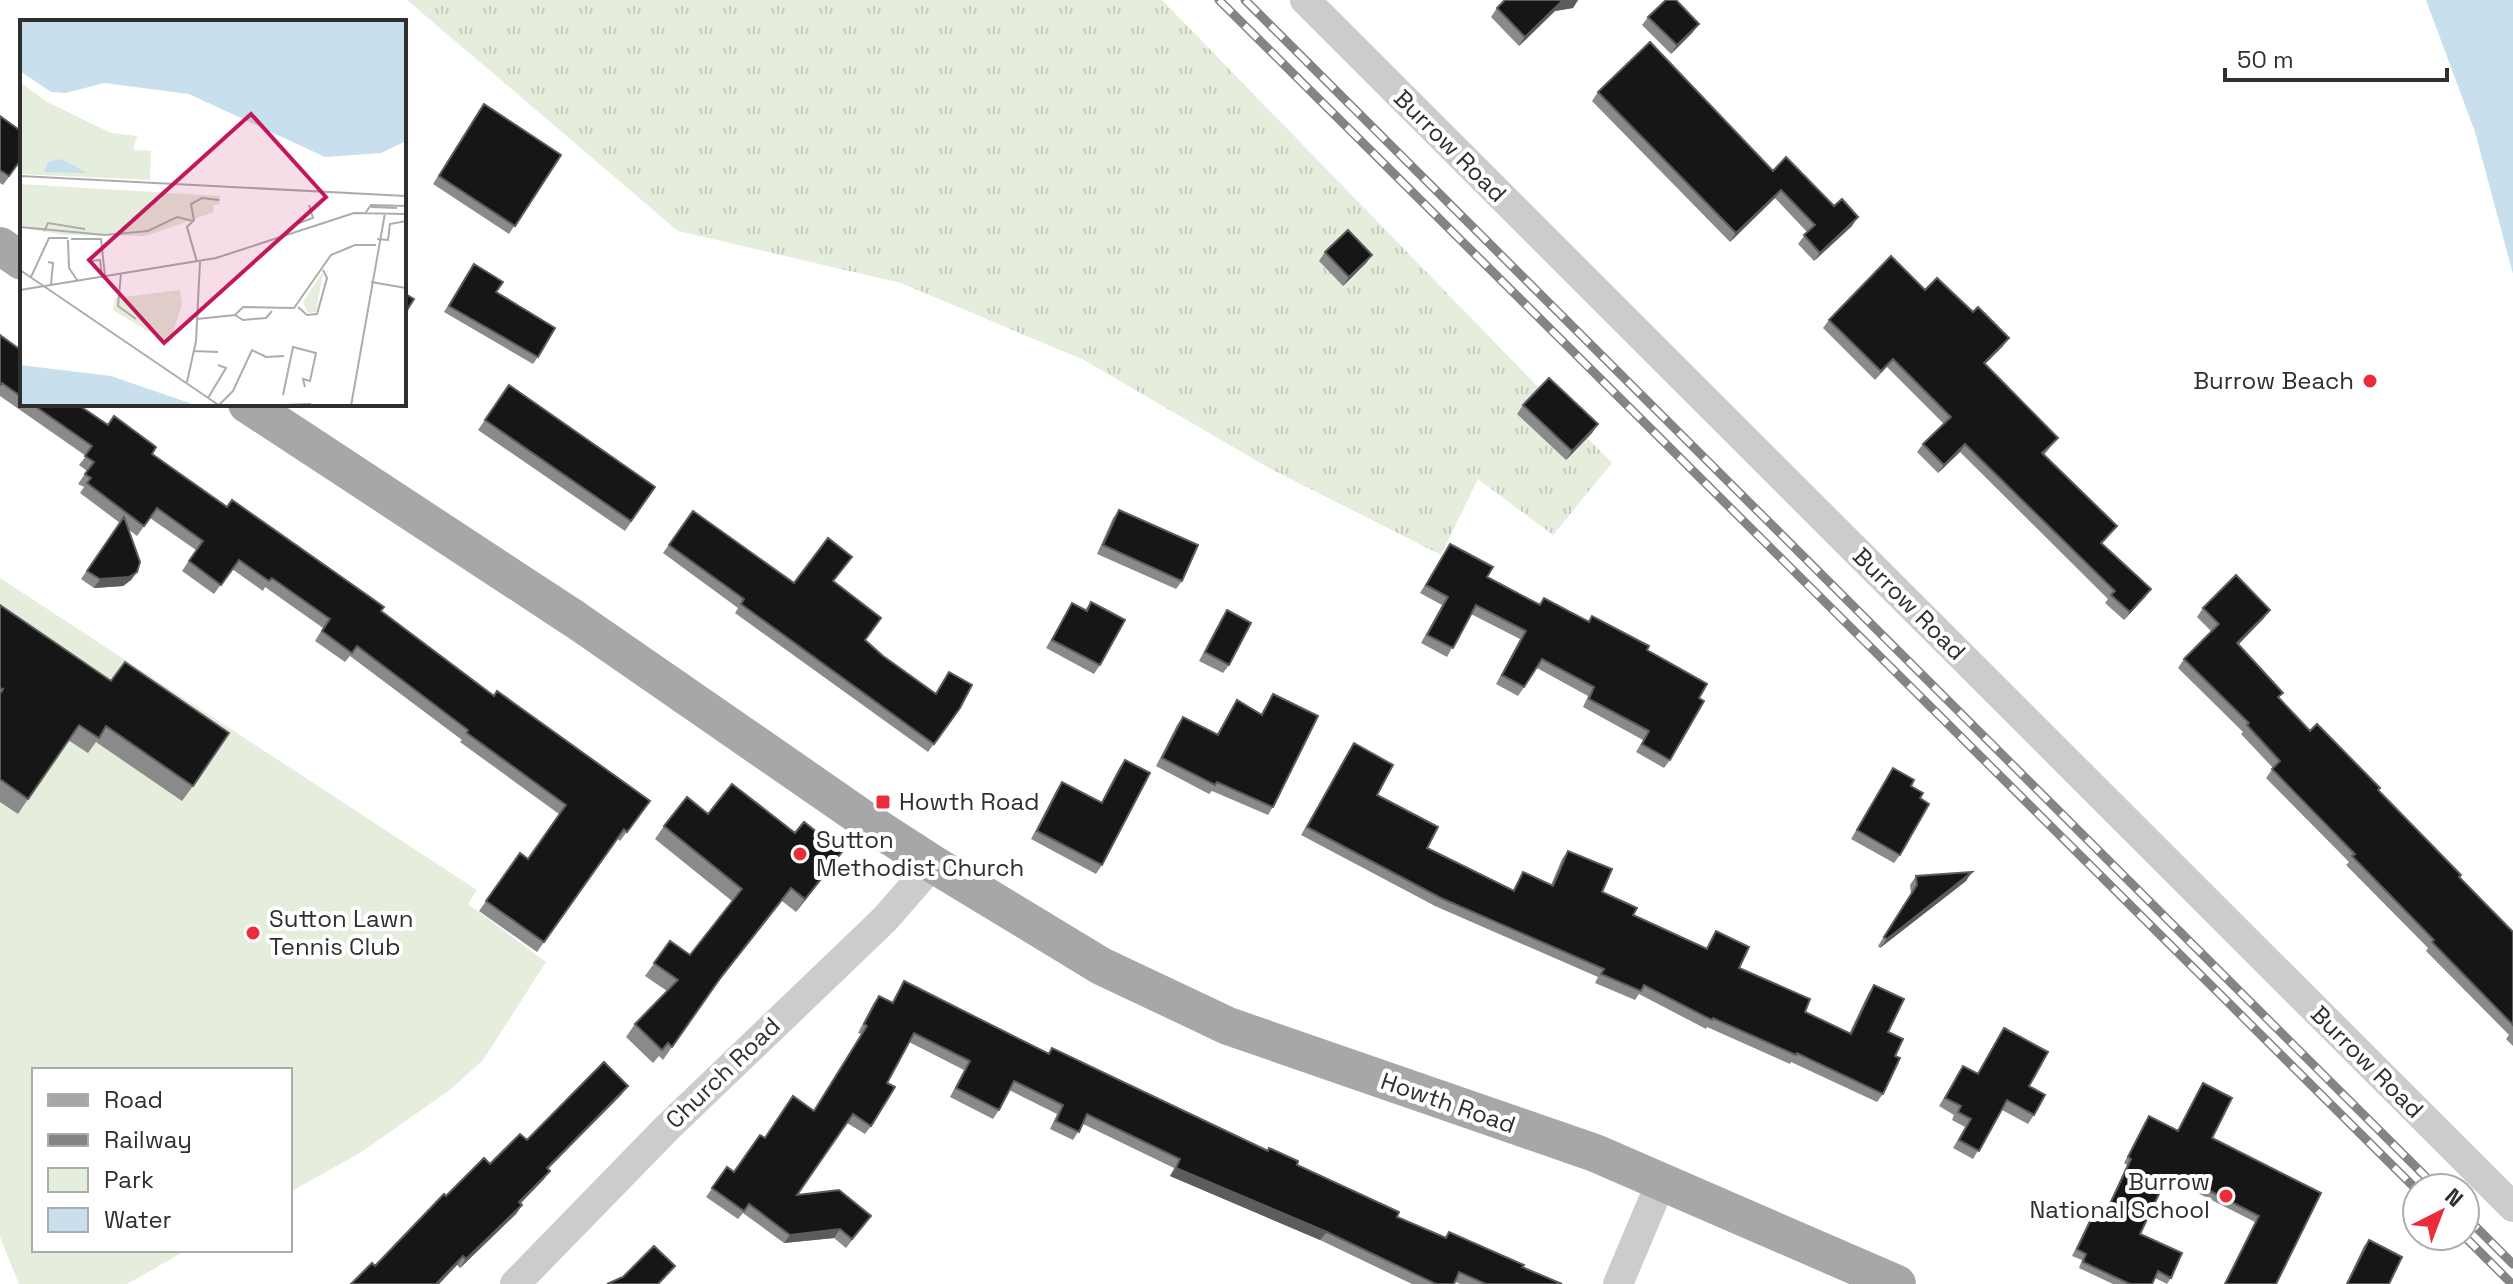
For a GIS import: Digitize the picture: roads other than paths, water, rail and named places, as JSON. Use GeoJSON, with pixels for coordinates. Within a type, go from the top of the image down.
{"type":"FeatureCollection","features":[{"type":"Feature","properties":{"kind":"main road"},"geometry":{"type":"LineString","coordinates":[[0,246],[20,260]]}},
{"type":"Feature","properties":{"kind":"main road","name":"Howth Road"},"geometry":{"type":"LineString","coordinates":[[250,406],[576,620],[804,779],[933,864],[1101,966],[1228,1026],[1595,1153],[1897,1284]]}},
{"type":"Feature","properties":{"kind":"street","name":"Burrow Road"},"geometry":{"type":"LineString","coordinates":[[1305,0],[2513,1207]]}},
{"type":"Feature","properties":{"kind":"street","name":"Church Road"},"geometry":{"type":"LineString","coordinates":[[515,1284],[666,1129],[885,919],[933,864]]}},
{"type":"Feature","properties":{"kind":"street"},"geometry":{"type":"LineString","coordinates":[[1618,1284],[1661,1182]]}},
{"type":"Feature","properties":{"kind":"water"},"geometry":{"type":"Polygon","coordinates":[[[2426,0],[2513,0],[2513,274],[2475,132],[2426,0]]]}},
{"type":"Feature","properties":{"kind":"railway"},"geometry":{"type":"LineString","coordinates":[[1219,0],[2401,1174]]}},
{"type":"Feature","properties":{"kind":"railway"},"geometry":{"type":"LineString","coordinates":[[1245,0],[2421,1172]]}},
{"type":"Feature","properties":{"kind":"railway"},"geometry":{"type":"LineString","coordinates":[[2481,1232],[2513,1264]]}},
{"type":"Feature","properties":{"kind":"railway"},"geometry":{"type":"LineString","coordinates":[[2480,1252],[2512,1284]]}},
{"type":"Feature","properties":{"kind":"place","name":"Burrow Beach"},"geometry":{"type":"Point","coordinates":[2370,381]}},
{"type":"Feature","properties":{"kind":"place","name":"Howth Road"},"geometry":{"type":"Point","coordinates":[883,802]}},
{"type":"Feature","properties":{"kind":"place","name":"Sutton Methodist Church"},"geometry":{"type":"Point","coordinates":[800,854]}},
{"type":"Feature","properties":{"kind":"place","name":"Sutton Lawn Tennis Club"},"geometry":{"type":"Point","coordinates":[253,933]}},
{"type":"Feature","properties":{"kind":"place","name":"Burrow National School"},"geometry":{"type":"Point","coordinates":[2226,1196]}}]}
